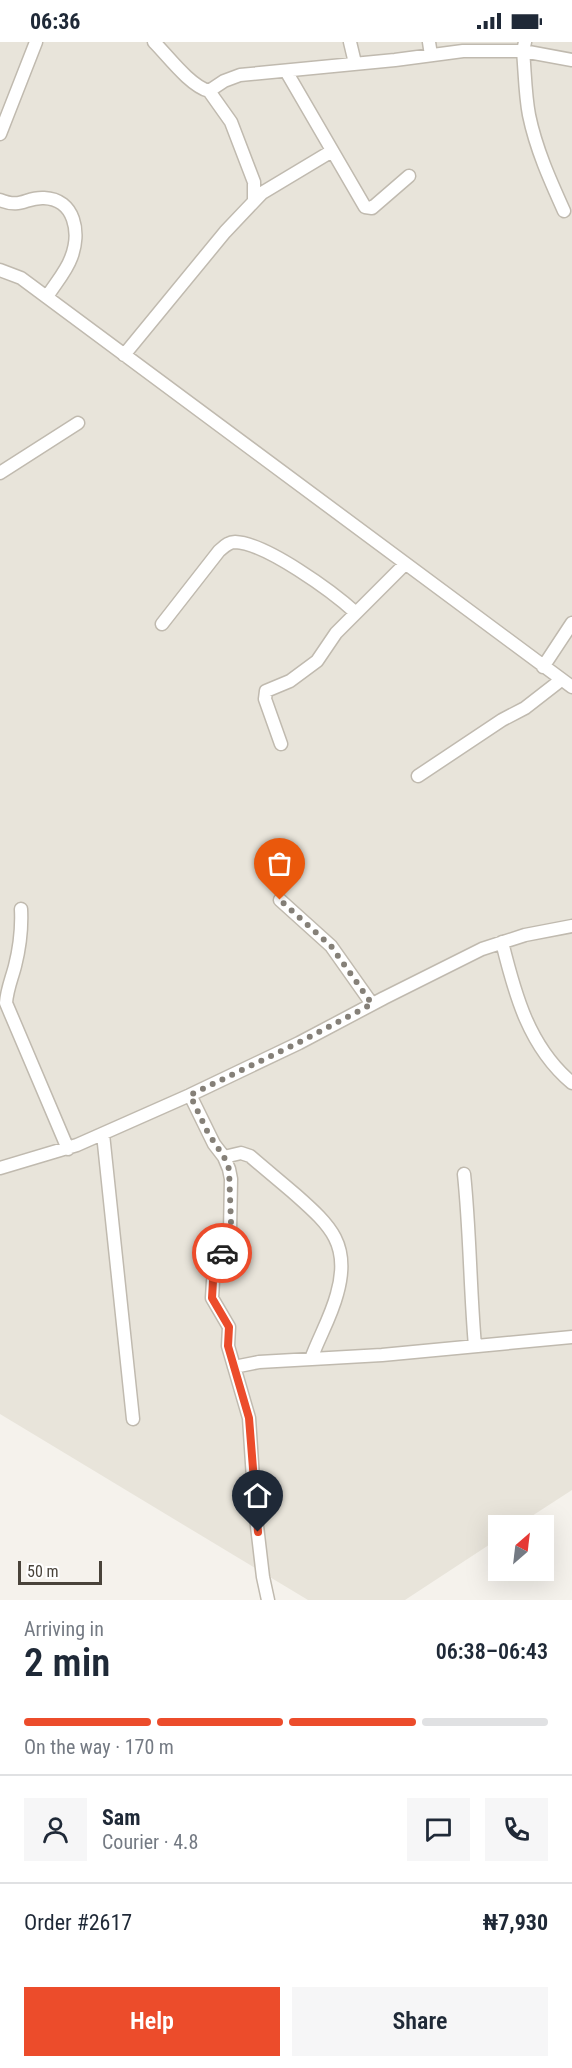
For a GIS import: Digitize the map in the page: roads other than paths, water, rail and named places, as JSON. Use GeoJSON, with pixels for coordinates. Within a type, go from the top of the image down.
{"type":"FeatureCollection","features":[{"type":"Feature","properties":{"kind":"street"},"geometry":{"type":"LineString","coordinates":[[0,134],[36,42]]}},
{"type":"Feature","properties":{"kind":"street"},"geometry":{"type":"LineString","coordinates":[[154,42],[189,78],[203,90],[209,91],[224,81],[240,75],[524,46],[572,60]]}},
{"type":"Feature","properties":{"kind":"street"},"geometry":{"type":"LineString","coordinates":[[350,42],[355,63]]}},
{"type":"Feature","properties":{"kind":"street"},"geometry":{"type":"LineString","coordinates":[[429,42],[431,55]]}},
{"type":"Feature","properties":{"kind":"street"},"geometry":{"type":"LineString","coordinates":[[524,46],[529,112],[534,136],[542,162],[564,211]]}},
{"type":"Feature","properties":{"kind":"street"},"geometry":{"type":"LineString","coordinates":[[285,71],[368,209],[375,206],[409,176]]}},
{"type":"Feature","properties":{"kind":"street"},"geometry":{"type":"LineString","coordinates":[[209,91],[231,122],[254,182],[254,200]]}},
{"type":"Feature","properties":{"kind":"street"},"geometry":{"type":"LineString","coordinates":[[124,355],[254,200],[332,151]]}},
{"type":"Feature","properties":{"kind":"street"},"geometry":{"type":"LineString","coordinates":[[0,200],[19,204],[41,197],[54,199],[66,206],[73,217],[74,236],[71,258],[47,297]]}},
{"type":"Feature","properties":{"kind":"street"},"geometry":{"type":"LineString","coordinates":[[0,261],[567,683],[502,720],[418,776]]}},
{"type":"Feature","properties":{"kind":"street"},"geometry":{"type":"LineString","coordinates":[[0,270],[21,278]]}},
{"type":"Feature","properties":{"kind":"street"},"geometry":{"type":"LineString","coordinates":[[0,473],[78,423]]}},
{"type":"Feature","properties":{"kind":"street"},"geometry":{"type":"LineString","coordinates":[[162,624],[219,551],[226,544],[235,542],[269,554],[290,565],[336,595],[356,613]]}},
{"type":"Feature","properties":{"kind":"street"},"geometry":{"type":"LineString","coordinates":[[281,744],[265,699],[266,691],[290,681],[317,661],[336,633],[405,564]]}},
{"type":"Feature","properties":{"kind":"street"},"geometry":{"type":"LineString","coordinates":[[543,667],[572,623]]}},
{"type":"Feature","properties":{"kind":"street"},"geometry":{"type":"LineString","coordinates":[[280,900],[331,946],[372,1004]]}},
{"type":"Feature","properties":{"kind":"street"},"geometry":{"type":"LineString","coordinates":[[21,909],[20,941],[6,993],[6,1003],[68,1149]]}},
{"type":"Feature","properties":{"kind":"street"},"geometry":{"type":"LineString","coordinates":[[0,1168],[68,1149],[190,1095],[482,949],[525,935],[572,926]]}},
{"type":"Feature","properties":{"kind":"street"},"geometry":{"type":"LineString","coordinates":[[502,942],[532,1034],[543,1054],[572,1083]]}},
{"type":"Feature","properties":{"kind":"street"},"geometry":{"type":"LineString","coordinates":[[190,1095],[214,1144],[224,1157],[231,1179],[231,1223],[213,1281],[212,1298],[229,1327],[228,1346],[249,1418],[262,1577],[268,1600]]}},
{"type":"Feature","properties":{"kind":"street"},"geometry":{"type":"LineString","coordinates":[[103,1134],[133,1419]]}},
{"type":"Feature","properties":{"kind":"street"},"geometry":{"type":"LineString","coordinates":[[224,1157],[241,1152],[250,1156],[324,1220],[336,1239],[341,1255],[338,1293],[311,1359]]}},
{"type":"Feature","properties":{"kind":"street"},"geometry":{"type":"LineString","coordinates":[[464,1174],[469,1222],[470,1282],[475,1346]]}},
{"type":"Feature","properties":{"kind":"street"},"geometry":{"type":"LineString","coordinates":[[234,1367],[259,1362],[370,1356],[572,1337]]}}]}
